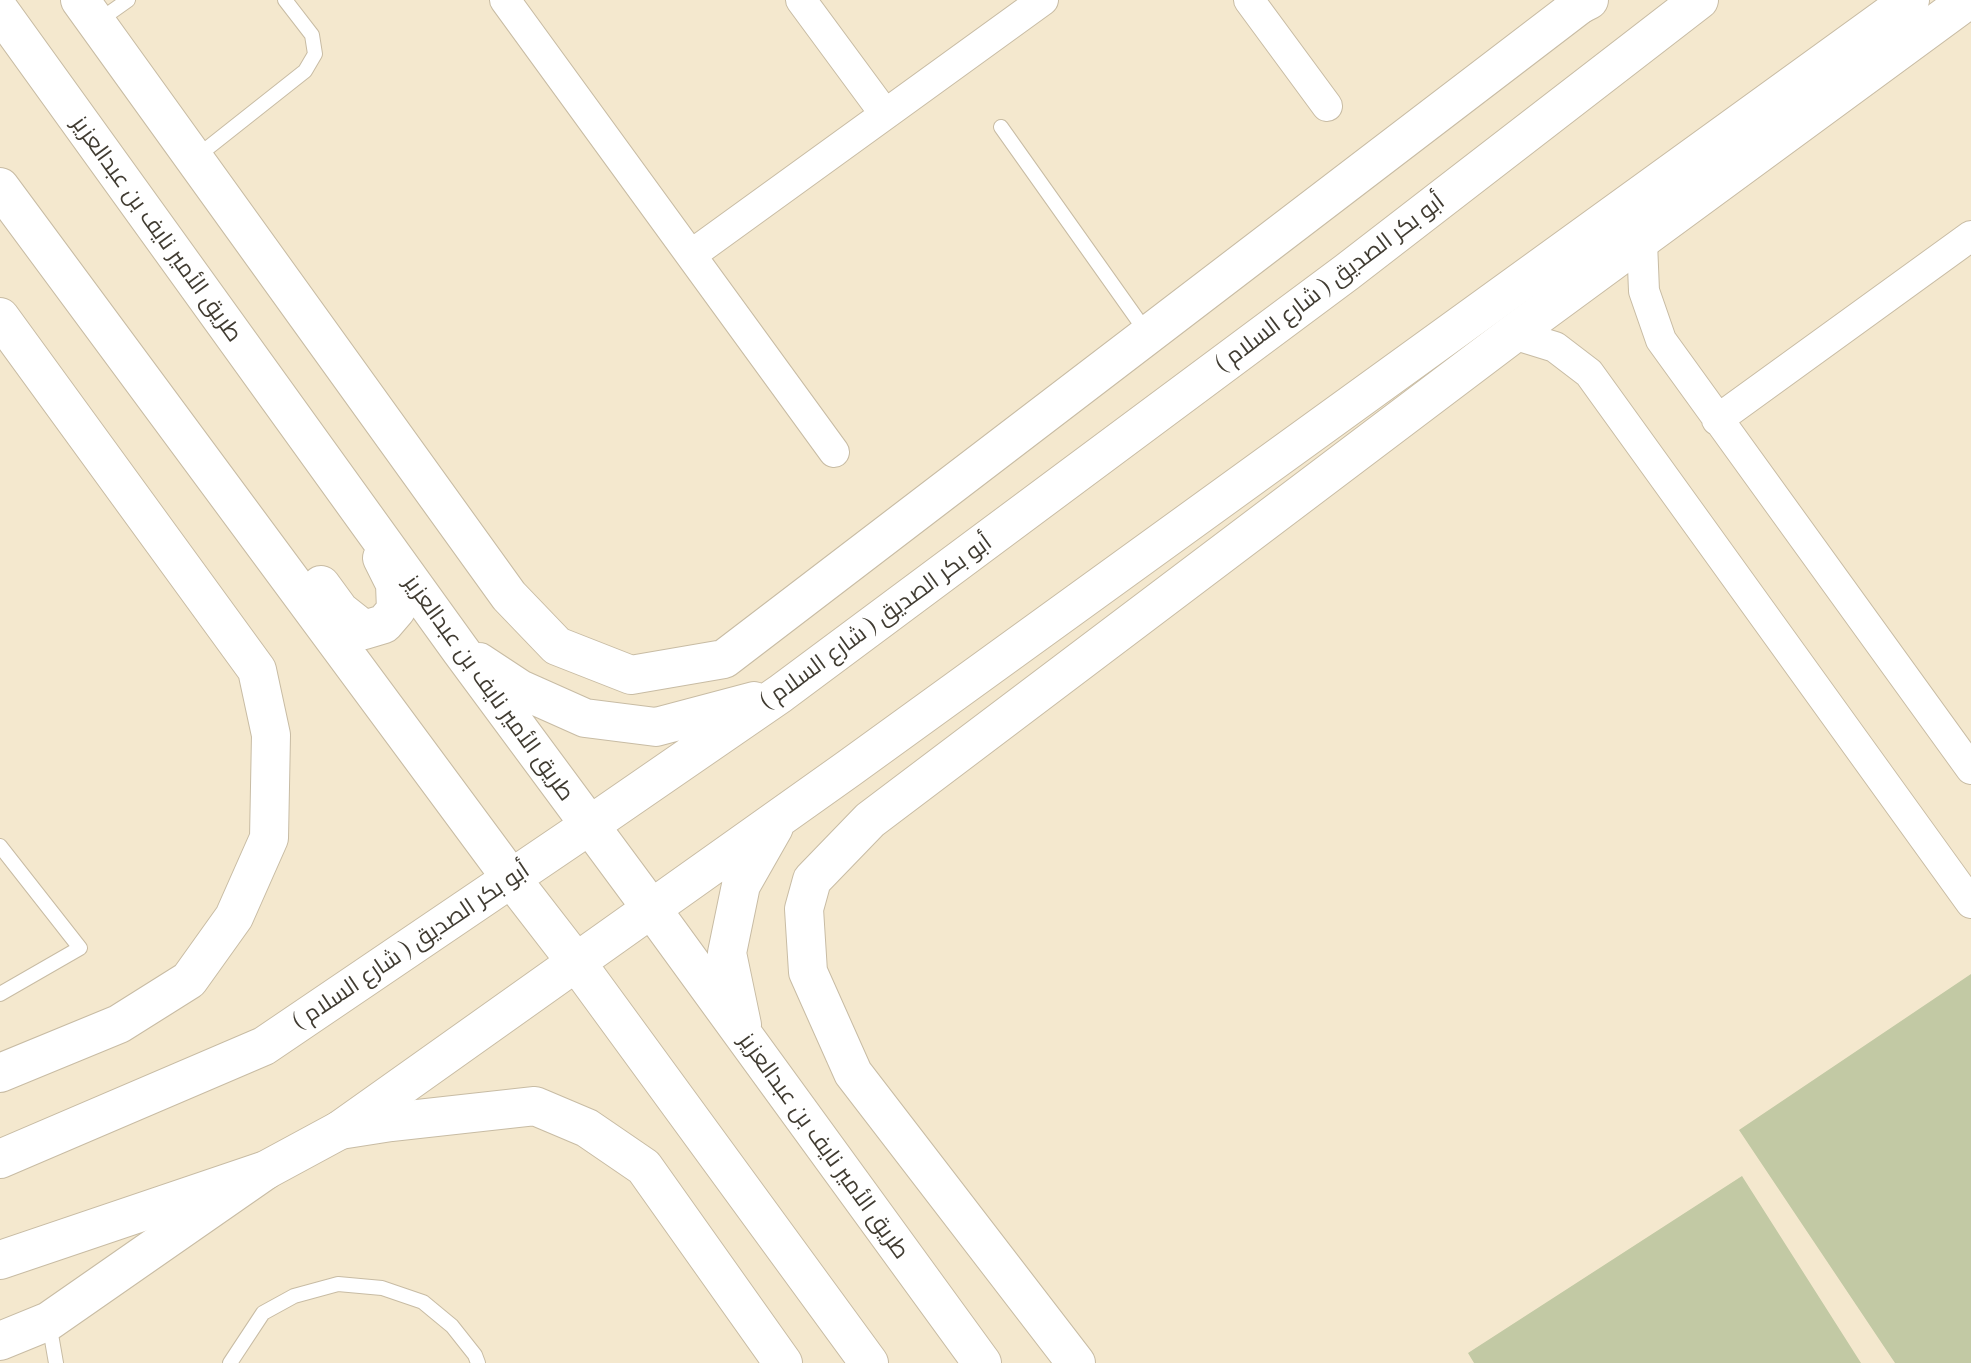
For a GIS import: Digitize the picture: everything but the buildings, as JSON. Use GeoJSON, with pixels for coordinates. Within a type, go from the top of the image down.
{"type":"FeatureCollection","features":[{"type":"Feature","properties":{"kind":"main road","name":"( شارع السلام ) أبو بكر الصديق"},"geometry":{"type":"LineString","coordinates":[[0,1159],[264,1046],[590,825],[780,694],[1347,272],[1699,0]]}},
{"type":"Feature","properties":{"kind":"main road"},"geometry":{"type":"LineString","coordinates":[[0,1342],[49,1321],[265,1170],[340,1130],[848,769],[1910,0]]}},
{"type":"Feature","properties":{"kind":"main road"},"geometry":{"type":"LineString","coordinates":[[1076,1363],[853,1073],[808,972],[804,909],[812,880],[870,820],[1513,334],[1642,242],[1968,0]]}},
{"type":"Feature","properties":{"kind":"main road"},"geometry":{"type":"LineString","coordinates":[[88,11],[509,596],[558,646],[631,675],[724,659],[1585,2]]}},
{"type":"Feature","properties":{"kind":"main road","name":"طريق الأمير نايف بن عبدالعزيز"},"geometry":{"type":"LineString","coordinates":[[0,10],[461,651],[652,908],[982,1363]]}},
{"type":"Feature","properties":{"kind":"main road"},"geometry":{"type":"LineString","coordinates":[[0,187],[576,962],[869,1363]]}},
{"type":"Feature","properties":{"kind":"main road"},"geometry":{"type":"LineString","coordinates":[[0,317],[257,670],[271,735],[269,838],[234,917],[190,980],[119,1024],[0,1073]]}},
{"type":"Feature","properties":{"kind":"main road"},"geometry":{"type":"LineString","coordinates":[[112,340],[219,442],[340,611],[364,630],[384,624],[396,610],[395,584],[352,499]]}},
{"type":"Feature","properties":{"kind":"main road"},"geometry":{"type":"LineString","coordinates":[[461,651],[520,689],[585,718],[656,727],[780,694]]}},
{"type":"Feature","properties":{"kind":"main road"},"geometry":{"type":"LineString","coordinates":[[744,1037],[727,953],[741,885],[774,827],[848,769]]}},
{"type":"Feature","properties":{"kind":"main road"},"geometry":{"type":"LineString","coordinates":[[340,1130],[535,1106],[587,1128],[644,1167],[783,1363]]}},
{"type":"Feature","properties":{"kind":"main road"},"geometry":{"type":"LineString","coordinates":[[0,1260],[265,1170]]}},
{"type":"Feature","properties":{"kind":"street"},"geometry":{"type":"LineString","coordinates":[[505,0],[834,452]]}},
{"type":"Feature","properties":{"kind":"street"},"geometry":{"type":"LineString","coordinates":[[802,0],[886,114]]}},
{"type":"Feature","properties":{"kind":"street"},"geometry":{"type":"LineString","coordinates":[[691,255],[1043,0]]}},
{"type":"Feature","properties":{"kind":"street"},"geometry":{"type":"LineString","coordinates":[[1249,0],[1327,106]]}},
{"type":"Feature","properties":{"kind":"street"},"geometry":{"type":"LineString","coordinates":[[1717,421],[1971,236]]}},
{"type":"Feature","properties":{"kind":"street"},"geometry":{"type":"LineString","coordinates":[[1642,242],[1644,291],[1661,340],[1971,769]]}},
{"type":"Feature","properties":{"kind":"street"},"geometry":{"type":"LineString","coordinates":[[1513,334],[1555,347],[1589,373],[1971,903]]}},
{"type":"Feature","properties":{"kind":"lane"},"geometry":{"type":"LineString","coordinates":[[88,11],[128,0]]}},
{"type":"Feature","properties":{"kind":"lane"},"geometry":{"type":"LineString","coordinates":[[194,159],[305,71],[315,54],[312,35],[285,0]]}},
{"type":"Feature","properties":{"kind":"lane"},"geometry":{"type":"LineString","coordinates":[[1001,127],[1148,334]]}},
{"type":"Feature","properties":{"kind":"lane"},"geometry":{"type":"LineString","coordinates":[[0,846],[80,948],[0,994]]}},
{"type":"Feature","properties":{"kind":"lane"},"geometry":{"type":"LineString","coordinates":[[230,1363],[263,1313],[294,1296],[338,1284],[382,1289],[423,1302],[452,1326],[475,1355],[478,1363]]}},
{"type":"Feature","properties":{"kind":"lane"},"geometry":{"type":"LineString","coordinates":[[49,1321],[56,1363]]}},
{"type":"Feature","properties":{"kind":"green space"},"geometry":{"type":"Polygon","coordinates":[[[1971,974],[1971,1363],[1895,1363],[1739,1130],[1971,974]]]}},
{"type":"Feature","properties":{"kind":"green space"},"geometry":{"type":"Polygon","coordinates":[[[1742,1176],[1861,1363],[1474,1363],[1468,1353],[1742,1176]]]}}]}
